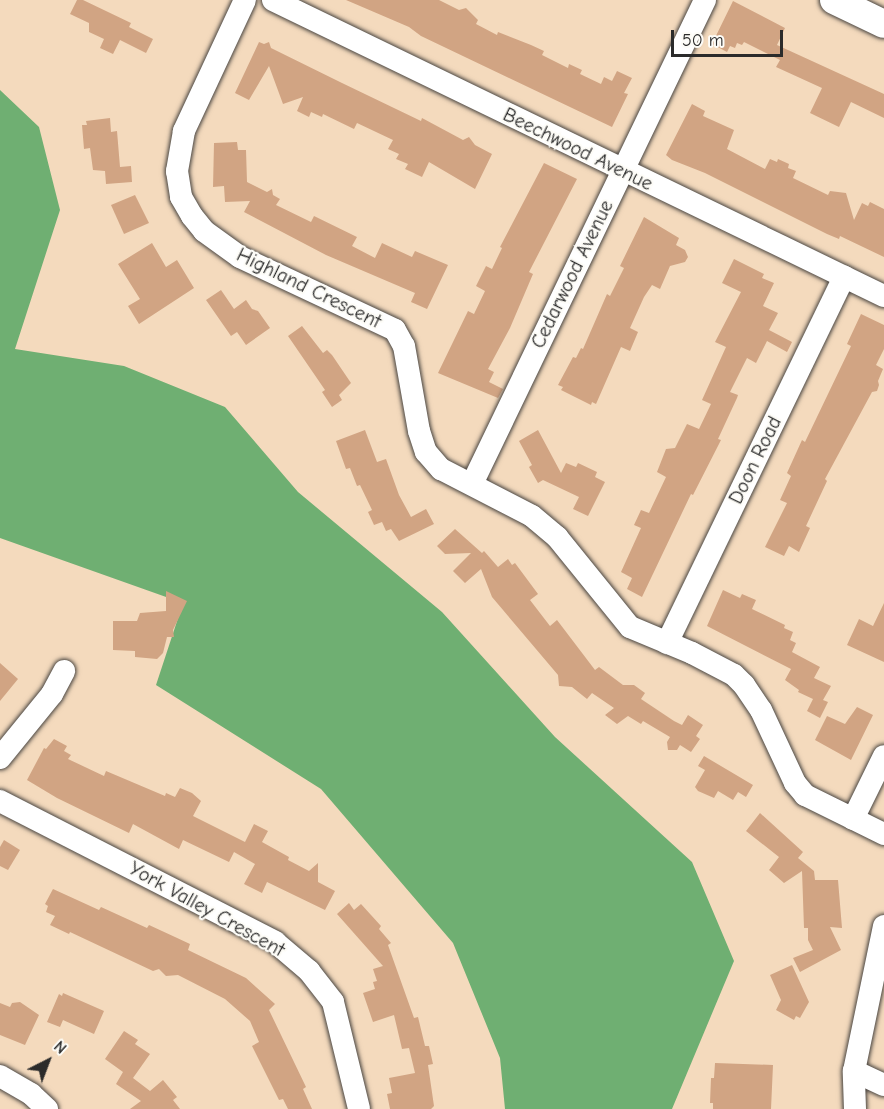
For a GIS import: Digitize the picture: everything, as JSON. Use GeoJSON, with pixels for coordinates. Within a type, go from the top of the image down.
{"type":"FeatureCollection","features":[{"type":"Feature","properties":{"kind":"main road"},"geometry":{"type":"LineString","coordinates":[[834,0],[884,24]]}},
{"type":"Feature","properties":{"kind":"street","name":"Highland Crescent"},"geometry":{"type":"LineString","coordinates":[[244,0],[184,131],[177,171],[182,197],[204,231],[240,257],[381,321],[395,330],[404,346],[419,431],[426,452],[441,469],[532,516],[556,537],[630,627],[719,666],[739,680],[761,710],[795,783],[806,795],[884,834]]}},
{"type":"Feature","properties":{"kind":"street","name":"Beechwood Avenue"},"geometry":{"type":"LineString","coordinates":[[273,0],[884,296]]}},
{"type":"Feature","properties":{"kind":"street","name":"Cedarwood Avenue"},"geometry":{"type":"LineString","coordinates":[[472,484],[705,0]]}},
{"type":"Feature","properties":{"kind":"street","name":"Doon Road"},"geometry":{"type":"LineString","coordinates":[[667,643],[844,277]]}},
{"type":"Feature","properties":{"kind":"street"},"geometry":{"type":"LineString","coordinates":[[0,758],[52,694],[64,671]]}},
{"type":"Feature","properties":{"kind":"street"},"geometry":{"type":"LineString","coordinates":[[853,819],[884,756]]}},
{"type":"Feature","properties":{"kind":"street","name":"York Valley Crescent"},"geometry":{"type":"LineString","coordinates":[[0,801],[275,942],[309,971],[333,1002],[359,1109]]}},
{"type":"Feature","properties":{"kind":"street"},"geometry":{"type":"LineString","coordinates":[[855,1109],[854,1071],[884,926]]}},
{"type":"Feature","properties":{"kind":"street"},"geometry":{"type":"LineString","coordinates":[[854,1071],[884,1085]]}},
{"type":"Feature","properties":{"kind":"street"},"geometry":{"type":"LineString","coordinates":[[0,1076],[31,1094],[47,1109]]}},
{"type":"Feature","properties":{"kind":"green space"},"geometry":{"type":"Polygon","coordinates":[[[0,90],[39,127],[60,210],[15,349],[124,366],[225,407],[298,492],[442,612],[555,737],[692,862],[734,961],[672,1109],[505,1109],[500,1058],[453,943],[321,789],[156,685],[183,603],[0,538],[0,90]]]}},
{"type":"Feature","properties":{"kind":"building"},"geometry":{"type":"Polygon","coordinates":[[[77,0],[83,0],[131,23],[129,27],[153,39],[146,53],[120,40],[113,54],[100,48],[104,39],[89,32],[89,23],[70,14],[77,0]]]}},
{"type":"Feature","properties":{"kind":"building"},"geometry":{"type":"Polygon","coordinates":[[[346,0],[439,0],[459,10],[466,8],[478,20],[476,24],[497,35],[498,32],[544,51],[542,55],[568,68],[569,64],[582,70],[580,74],[601,84],[604,77],[612,81],[617,71],[632,78],[624,93],[628,94],[612,127],[421,36],[409,27],[346,0]]]}},
{"type":"Feature","properties":{"kind":"building"},"geometry":{"type":"Polygon","coordinates":[[[733,1],[785,28],[777,45],[884,94],[884,118],[851,102],[839,127],[810,113],[822,88],[776,67],[780,60],[744,42],[742,45],[737,43],[735,48],[730,46],[727,52],[712,44],[733,1]]]}},
{"type":"Feature","properties":{"kind":"building"},"geometry":{"type":"Polygon","coordinates":[[[259,42],[264,44],[269,42],[271,48],[421,121],[422,118],[463,140],[469,137],[475,145],[492,154],[475,189],[429,162],[422,177],[405,169],[408,164],[396,159],[399,154],[388,149],[393,140],[357,123],[354,129],[323,114],[322,117],[311,112],[309,117],[297,111],[303,97],[283,104],[269,66],[249,100],[235,93],[259,42]]]}},
{"type":"Feature","properties":{"kind":"building"},"geometry":{"type":"Polygon","coordinates":[[[692,104],[705,111],[703,116],[734,130],[727,149],[765,169],[770,159],[777,162],[778,159],[789,164],[788,168],[796,171],[793,178],[828,195],[830,191],[846,193],[854,220],[862,203],[868,206],[870,202],[884,209],[884,257],[840,236],[839,239],[827,234],[705,173],[672,160],[666,155],[692,104]]]}},
{"type":"Feature","properties":{"kind":"building"},"geometry":{"type":"Polygon","coordinates":[[[110,118],[111,132],[117,131],[120,167],[131,166],[132,182],[106,184],[105,171],[93,170],[90,148],[84,149],[82,125],[87,125],[86,121],[110,118]]]}},
{"type":"Feature","properties":{"kind":"building"},"geometry":{"type":"Polygon","coordinates":[[[237,142],[238,150],[246,150],[247,182],[267,192],[272,189],[273,195],[280,199],[276,205],[311,222],[314,216],[357,237],[352,246],[375,258],[382,243],[412,257],[415,251],[448,265],[427,309],[411,302],[415,293],[326,255],[244,212],[250,201],[225,202],[224,186],[213,187],[214,143],[237,142]]]}},
{"type":"Feature","properties":{"kind":"building"},"geometry":{"type":"Polygon","coordinates":[[[544,163],[577,179],[529,272],[533,274],[510,328],[488,369],[494,372],[489,382],[503,389],[498,398],[438,373],[468,311],[474,314],[485,291],[476,286],[486,266],[492,269],[502,248],[500,247],[544,163]]]}},
{"type":"Feature","properties":{"kind":"building"},"geometry":{"type":"Polygon","coordinates":[[[135,195],[149,223],[124,234],[111,205],[135,195]]]}},
{"type":"Feature","properties":{"kind":"building"},"geometry":{"type":"Polygon","coordinates":[[[644,217],[679,238],[676,245],[685,250],[688,257],[685,262],[670,266],[660,289],[652,285],[644,297],[630,328],[638,332],[630,351],[621,347],[596,404],[592,402],[591,405],[561,390],[563,387],[558,385],[573,357],[576,358],[581,348],[583,349],[607,294],[610,296],[624,268],[620,266],[644,217]]]}},
{"type":"Feature","properties":{"kind":"building"},"geometry":{"type":"Polygon","coordinates":[[[152,243],[166,267],[177,260],[194,288],[139,324],[128,306],[140,299],[118,264],[152,243]]]}},
{"type":"Feature","properties":{"kind":"building"},"geometry":{"type":"Polygon","coordinates":[[[734,259],[764,274],[762,278],[774,283],[763,306],[778,313],[769,330],[792,342],[787,352],[767,341],[756,363],[747,358],[730,392],[738,395],[718,439],[721,440],[693,495],[691,494],[642,597],[627,589],[632,578],[621,572],[641,528],[634,525],[641,510],[649,513],[666,477],[657,472],[666,449],[675,448],[687,424],[699,429],[711,404],[702,400],[726,347],[715,342],[741,292],[722,283],[734,259]]]}},
{"type":"Feature","properties":{"kind":"building"},"geometry":{"type":"Polygon","coordinates":[[[221,290],[234,309],[246,300],[252,309],[258,311],[270,328],[246,345],[237,332],[231,336],[206,300],[221,290]]]}},
{"type":"Feature","properties":{"kind":"building"},"geometry":{"type":"Polygon","coordinates":[[[861,314],[884,325],[884,349],[876,365],[883,369],[878,381],[879,385],[877,391],[872,392],[825,479],[827,481],[806,526],[810,528],[799,552],[789,546],[784,556],[765,547],[787,503],[780,500],[791,476],[787,473],[802,440],[805,442],[851,346],[847,344],[861,314]]]}},
{"type":"Feature","properties":{"kind":"building"},"geometry":{"type":"Polygon","coordinates":[[[302,326],[323,353],[327,350],[332,355],[351,383],[339,395],[342,400],[332,407],[322,392],[325,390],[288,336],[302,326]]]}},
{"type":"Feature","properties":{"kind":"building"},"geometry":{"type":"Polygon","coordinates":[[[365,430],[377,462],[386,459],[399,495],[411,517],[426,509],[434,524],[399,541],[391,529],[386,531],[382,522],[374,525],[368,512],[372,510],[360,485],[357,486],[350,468],[346,469],[336,441],[365,430]]]}},
{"type":"Feature","properties":{"kind":"building"},"geometry":{"type":"Polygon","coordinates":[[[538,430],[561,473],[566,463],[576,467],[578,463],[597,472],[595,477],[605,482],[588,516],[573,509],[579,497],[543,480],[538,483],[529,467],[532,465],[519,441],[538,430]]]}},
{"type":"Feature","properties":{"kind":"building"},"geometry":{"type":"Polygon","coordinates":[[[455,529],[482,553],[484,551],[498,567],[508,559],[512,565],[515,563],[538,594],[530,600],[550,626],[557,620],[595,670],[599,667],[623,685],[634,685],[645,693],[641,699],[674,721],[682,725],[688,715],[703,725],[696,736],[700,739],[691,752],[680,745],[677,750],[668,750],[667,742],[670,737],[643,721],[641,724],[628,716],[617,724],[605,715],[614,708],[592,693],[587,699],[572,687],[559,686],[558,675],[492,597],[481,569],[465,583],[453,571],[471,553],[445,554],[437,546],[455,529]]]}},
{"type":"Feature","properties":{"kind":"building"},"geometry":{"type":"Polygon","coordinates":[[[723,590],[740,598],[742,594],[756,600],[752,609],[785,625],[784,628],[793,632],[790,640],[796,643],[792,652],[820,667],[814,678],[831,686],[823,700],[828,702],[820,718],[807,711],[813,699],[798,692],[799,690],[785,680],[791,669],[707,626],[723,590]]]}},
{"type":"Feature","properties":{"kind":"building"},"geometry":{"type":"Polygon","coordinates":[[[166,591],[187,601],[173,630],[174,637],[167,637],[163,653],[157,659],[135,657],[135,651],[113,650],[113,621],[137,621],[140,613],[166,611],[166,591]]]}},
{"type":"Feature","properties":{"kind":"building"},"geometry":{"type":"Polygon","coordinates":[[[884,603],[884,662],[847,645],[859,619],[873,626],[884,603]]]}},
{"type":"Feature","properties":{"kind":"building"},"geometry":{"type":"Polygon","coordinates":[[[0,663],[18,679],[0,701],[0,663]]]}},
{"type":"Feature","properties":{"kind":"building"},"geometry":{"type":"Polygon","coordinates":[[[857,707],[873,715],[851,760],[815,740],[827,716],[845,724],[857,707]]]}},
{"type":"Feature","properties":{"kind":"building"},"geometry":{"type":"Polygon","coordinates":[[[54,739],[67,746],[64,751],[71,755],[68,759],[104,776],[106,771],[165,796],[166,793],[175,797],[180,788],[192,793],[201,801],[193,816],[245,842],[254,824],[268,831],[262,842],[289,857],[288,860],[309,871],[318,863],[318,882],[335,891],[325,910],[267,882],[262,893],[244,884],[255,864],[234,852],[229,862],[183,840],[179,849],[133,824],[129,833],[57,798],[27,780],[44,748],[46,749],[54,739]]]}},
{"type":"Feature","properties":{"kind":"building"},"geometry":{"type":"Polygon","coordinates":[[[704,756],[753,785],[746,797],[738,792],[733,800],[718,791],[714,798],[698,791],[695,787],[705,770],[698,766],[704,756]]]}},
{"type":"Feature","properties":{"kind":"building"},"geometry":{"type":"Polygon","coordinates":[[[760,813],[803,852],[798,858],[814,871],[815,880],[838,880],[842,928],[830,927],[841,950],[800,972],[793,958],[813,950],[808,940],[808,928],[804,928],[802,871],[784,883],[769,870],[779,857],[746,831],[760,813]]]}},
{"type":"Feature","properties":{"kind":"building"},"geometry":{"type":"Polygon","coordinates":[[[4,840],[20,850],[8,870],[0,866],[0,847],[4,840]]]}},
{"type":"Feature","properties":{"kind":"building"},"geometry":{"type":"Polygon","coordinates":[[[53,889],[147,928],[149,925],[190,944],[188,950],[246,978],[275,1004],[269,1010],[306,1087],[303,1089],[312,1109],[288,1109],[283,1099],[279,1100],[252,1046],[259,1042],[250,1021],[225,999],[178,975],[166,976],[159,969],[153,971],[50,925],[55,916],[46,912],[48,906],[45,904],[53,889]]]}},
{"type":"Feature","properties":{"kind":"building"},"geometry":{"type":"Polygon","coordinates":[[[349,903],[354,910],[361,904],[381,926],[379,929],[391,943],[388,945],[414,1018],[418,1017],[425,1046],[429,1046],[433,1064],[428,1065],[434,1106],[431,1109],[390,1109],[387,1094],[392,1093],[389,1078],[415,1073],[409,1048],[402,1049],[394,1015],[373,1022],[363,993],[375,989],[373,982],[377,981],[373,969],[383,966],[337,914],[349,903]]]}},
{"type":"Feature","properties":{"kind":"building"},"geometry":{"type":"Polygon","coordinates":[[[792,965],[809,1002],[800,1018],[796,1016],[794,1020],[776,1010],[781,1000],[770,975],[792,965]]]}},
{"type":"Feature","properties":{"kind":"building"},"geometry":{"type":"Polygon","coordinates":[[[63,993],[104,1011],[94,1034],[63,1020],[60,1027],[47,1022],[59,994],[62,996],[63,993]]]}},
{"type":"Feature","properties":{"kind":"building"},"geometry":{"type":"Polygon","coordinates":[[[20,1002],[39,1015],[25,1045],[0,1035],[0,1003],[10,1007],[12,1003],[20,1002]]]}},
{"type":"Feature","properties":{"kind":"building"},"geometry":{"type":"Polygon","coordinates":[[[124,1031],[138,1040],[135,1044],[150,1054],[133,1078],[150,1091],[163,1080],[177,1097],[173,1100],[180,1109],[130,1109],[141,1101],[116,1084],[123,1072],[105,1059],[124,1031]]]}},
{"type":"Feature","properties":{"kind":"building"},"geometry":{"type":"Polygon","coordinates":[[[715,1063],[773,1065],[771,1109],[713,1109],[713,1103],[710,1103],[711,1078],[714,1078],[715,1063]]]}}]}
